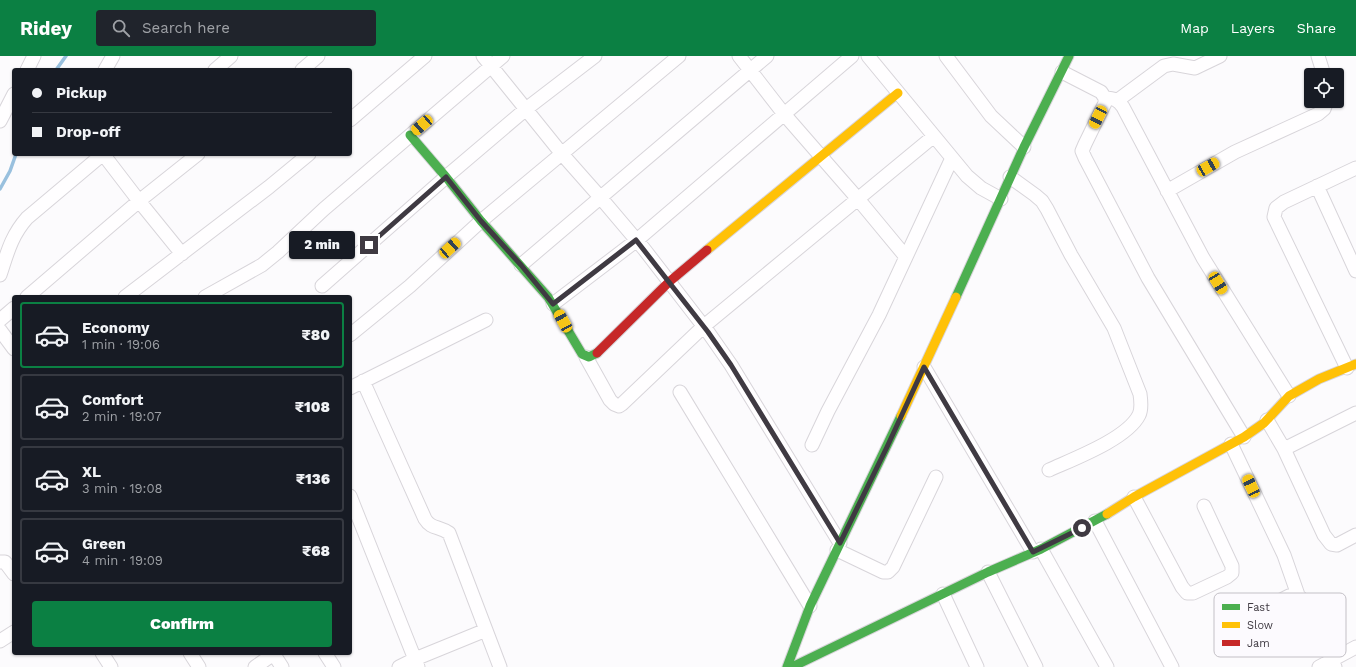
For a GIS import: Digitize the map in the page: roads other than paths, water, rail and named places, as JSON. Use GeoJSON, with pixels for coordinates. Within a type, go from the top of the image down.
{"type":"FeatureCollection","features":[{"type":"Feature","properties":{"kind":"street"},"geometry":{"type":"LineString","coordinates":[[28,68],[34,56]]}},
{"type":"Feature","properties":{"kind":"street"},"geometry":{"type":"LineString","coordinates":[[106,68],[113,56]]}},
{"type":"Feature","properties":{"kind":"street"},"geometry":{"type":"LineString","coordinates":[[217,68],[232,56]]}},
{"type":"Feature","properties":{"kind":"street"},"geometry":{"type":"LineString","coordinates":[[304,68],[318,56]]}},
{"type":"Feature","properties":{"kind":"street"},"geometry":{"type":"LineString","coordinates":[[208,295],[262,264],[278,252],[324,209],[410,135],[487,61],[503,56]]}},
{"type":"Feature","properties":{"kind":"street"},"geometry":{"type":"LineString","coordinates":[[322,286],[526,109],[595,56]]}},
{"type":"Feature","properties":{"kind":"street"},"geometry":{"type":"LineString","coordinates":[[352,333],[410,286],[481,221],[679,56]]}},
{"type":"Feature","properties":{"kind":"street"},"geometry":{"type":"LineString","coordinates":[[739,56],[784,114],[906,257]]}},
{"type":"Feature","properties":{"kind":"street"},"geometry":{"type":"LineString","coordinates":[[521,265],[767,56]]}},
{"type":"Feature","properties":{"kind":"street"},"geometry":{"type":"LineString","coordinates":[[553,304],[636,240],[852,56]]}},
{"type":"Feature","properties":{"kind":"street"},"geometry":{"type":"LineString","coordinates":[[868,56],[952,158],[981,188],[1000,199]]}},
{"type":"Feature","properties":{"kind":"street"},"geometry":{"type":"LineString","coordinates":[[946,56],[991,116],[1024,147]]}},
{"type":"Feature","properties":{"kind":"street"},"geometry":{"type":"LineString","coordinates":[[787,667],[810,606],[887,447],[1024,147],[1069,56]]}},
{"type":"Feature","properties":{"kind":"street"},"geometry":{"type":"LineString","coordinates":[[1118,100],[1164,66],[1173,64],[1195,68],[1220,56]]}},
{"type":"Feature","properties":{"kind":"street"},"geometry":{"type":"LineString","coordinates":[[1318,56],[1322,68]]}},
{"type":"Feature","properties":{"kind":"street"},"geometry":{"type":"LineString","coordinates":[[352,118],[418,58]]}},
{"type":"Feature","properties":{"kind":"street"},"geometry":{"type":"LineString","coordinates":[[487,61],[562,154],[636,240],[704,326],[731,365],[839,547],[883,572],[888,572],[893,567],[936,477]]}},
{"type":"Feature","properties":{"kind":"street"},"geometry":{"type":"LineString","coordinates":[[1062,72],[1101,92],[1105,98],[1105,103],[1084,144],[1082,151],[1148,278],[1244,437]]}},
{"type":"Feature","properties":{"kind":"street"},"geometry":{"type":"LineString","coordinates":[[586,357],[590,358],[598,352],[668,282],[898,93]]}},
{"type":"Feature","properties":{"kind":"street"},"geometry":{"type":"LineString","coordinates":[[0,121],[12,98]]}},
{"type":"Feature","properties":{"kind":"street"},"geometry":{"type":"LineString","coordinates":[[1105,98],[1118,100],[1123,107],[1203,258],[1289,396]]}},
{"type":"Feature","properties":{"kind":"street"},"geometry":{"type":"LineString","coordinates":[[1167,191],[1235,152],[1318,114],[1324,108]]}},
{"type":"Feature","properties":{"kind":"street"},"geometry":{"type":"LineString","coordinates":[[410,135],[481,221],[521,265],[553,304],[582,354],[586,357],[610,400],[619,406],[704,326],[934,136]]}},
{"type":"Feature","properties":{"kind":"street"},"geometry":{"type":"LineString","coordinates":[[0,276],[11,241],[27,218],[101,156]]}},
{"type":"Feature","properties":{"kind":"street"},"geometry":{"type":"LineString","coordinates":[[105,156],[182,254]]}},
{"type":"Feature","properties":{"kind":"street"},"geometry":{"type":"LineString","coordinates":[[29,295],[139,201],[195,156]]}},
{"type":"Feature","properties":{"kind":"street"},"geometry":{"type":"LineString","coordinates":[[129,295],[269,187],[307,156]]}},
{"type":"Feature","properties":{"kind":"street"},"geometry":{"type":"LineString","coordinates":[[812,445],[828,411],[879,315],[952,158]]}},
{"type":"Feature","properties":{"kind":"street"},"geometry":{"type":"LineString","coordinates":[[792,667],[988,572],[1037,551],[1095,521],[1134,497],[1244,437],[1267,420],[1289,396],[1319,379],[1351,366],[1274,217],[1276,208],[1284,202],[1356,168]]}},
{"type":"Feature","properties":{"kind":"street"},"geometry":{"type":"LineString","coordinates":[[1010,177],[1038,198],[1047,209],[1114,328],[1140,394],[1142,404],[1139,415],[1126,430],[1116,438],[1049,470]]}},
{"type":"Feature","properties":{"kind":"street"},"geometry":{"type":"LineString","coordinates":[[1317,186],[1356,272]]}},
{"type":"Feature","properties":{"kind":"street"},"geometry":{"type":"LineString","coordinates":[[0,320],[12,310]]}},
{"type":"Feature","properties":{"kind":"street"},"geometry":{"type":"LineString","coordinates":[[352,387],[486,320]]}},
{"type":"Feature","properties":{"kind":"street"},"geometry":{"type":"LineString","coordinates":[[0,330],[12,346]]}},
{"type":"Feature","properties":{"kind":"street"},"geometry":{"type":"LineString","coordinates":[[924,367],[1107,667]]}},
{"type":"Feature","properties":{"kind":"street"},"geometry":{"type":"LineString","coordinates":[[363,381],[424,519],[433,527],[443,529],[449,533],[500,667]]}},
{"type":"Feature","properties":{"kind":"street"},"geometry":{"type":"LineString","coordinates":[[680,392],[810,606]]}},
{"type":"Feature","properties":{"kind":"street"},"geometry":{"type":"LineString","coordinates":[[1284,449],[1356,413]]}},
{"type":"Feature","properties":{"kind":"street"},"geometry":{"type":"LineString","coordinates":[[1267,420],[1284,449],[1324,535],[1331,544],[1337,545],[1356,535]]}},
{"type":"Feature","properties":{"kind":"street"},"geometry":{"type":"LineString","coordinates":[[1231,444],[1284,555],[1297,593]]}},
{"type":"Feature","properties":{"kind":"street"},"geometry":{"type":"LineString","coordinates":[[1134,497],[1182,588],[1188,593],[1193,593],[1227,577],[1232,573],[1232,566],[1204,506]]}},
{"type":"Feature","properties":{"kind":"street"},"geometry":{"type":"LineString","coordinates":[[352,501],[417,663]]}},
{"type":"Feature","properties":{"kind":"street"},"geometry":{"type":"LineString","coordinates":[[1095,521],[1172,667]]}},
{"type":"Feature","properties":{"kind":"street"},"geometry":{"type":"LineString","coordinates":[[0,562],[5,562],[12,571]]}},
{"type":"Feature","properties":{"kind":"street"},"geometry":{"type":"LineString","coordinates":[[988,572],[1036,667]]}},
{"type":"Feature","properties":{"kind":"street"},"geometry":{"type":"LineString","coordinates":[[942,594],[977,667]]}},
{"type":"Feature","properties":{"kind":"street"},"geometry":{"type":"LineString","coordinates":[[399,667],[417,663],[486,630]]}},
{"type":"Feature","properties":{"kind":"street"},"geometry":{"type":"LineString","coordinates":[[0,641],[12,633]]}},
{"type":"Feature","properties":{"kind":"street"},"geometry":{"type":"LineString","coordinates":[[1346,654],[1356,647]]}},
{"type":"Feature","properties":{"kind":"street"},"geometry":{"type":"LineString","coordinates":[[103,655],[111,667]]}},
{"type":"Feature","properties":{"kind":"street"},"geometry":{"type":"LineString","coordinates":[[191,655],[199,667]]}},
{"type":"Feature","properties":{"kind":"street"},"geometry":{"type":"LineString","coordinates":[[255,667],[271,655]]}},
{"type":"Feature","properties":{"kind":"street"},"geometry":{"type":"LineString","coordinates":[[275,655],[282,667]]}},
{"type":"Feature","properties":{"kind":"street"},"geometry":{"type":"LineString","coordinates":[[326,655],[334,667]]}},
{"type":"Feature","properties":{"kind":"street"},"geometry":{"type":"LineString","coordinates":[[1319,667],[1333,664],[1342,657]]}},
{"type":"Feature","properties":{"kind":"waterway"},"geometry":{"type":"LineString","coordinates":[[57,68],[66,56]]}},
{"type":"Feature","properties":{"kind":"waterway"},"geometry":{"type":"LineString","coordinates":[[0,189],[10,171],[15,156]]}}]}
